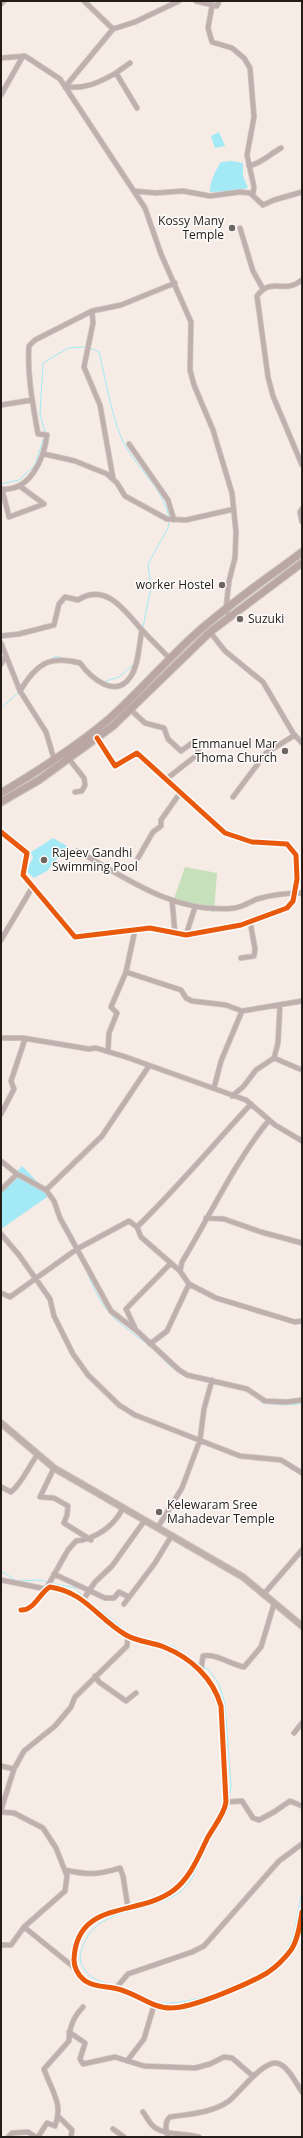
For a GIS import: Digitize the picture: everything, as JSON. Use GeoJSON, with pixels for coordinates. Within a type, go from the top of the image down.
{"type":"FeatureCollection","features":[{"type":"Feature","properties":{"kind":"main road"},"geometry":{"type":"LineString","coordinates":[[1,793],[54,759],[108,719],[170,659],[226,608],[302,552]]}},
{"type":"Feature","properties":{"kind":"main road"},"geometry":{"type":"LineString","coordinates":[[1,802],[39,780],[97,738],[131,710],[210,632],[302,563]]}},
{"type":"Feature","properties":{"kind":"main road"},"geometry":{"type":"LineString","coordinates":[[1,1423],[54,1468],[243,1576],[274,1604],[302,1626]]}},
{"type":"Feature","properties":{"kind":"street"},"geometry":{"type":"LineString","coordinates":[[1,4],[4,1]]}},
{"type":"Feature","properties":{"kind":"street"},"geometry":{"type":"LineString","coordinates":[[84,1],[113,29]]}},
{"type":"Feature","properties":{"kind":"street"},"geometry":{"type":"LineString","coordinates":[[65,87],[113,29],[135,22],[179,1]]}},
{"type":"Feature","properties":{"kind":"street"},"geometry":{"type":"LineString","coordinates":[[196,1],[212,6],[217,6],[219,1]]}},
{"type":"Feature","properties":{"kind":"street"},"geometry":{"type":"LineString","coordinates":[[212,6],[208,28],[212,42],[232,48],[244,58],[250,68],[254,117],[248,155],[253,194],[256,200],[263,205],[274,200],[302,192]]}},
{"type":"Feature","properties":{"kind":"street"},"geometry":{"type":"LineString","coordinates":[[1,95],[23,56]]}},
{"type":"Feature","properties":{"kind":"street"},"geometry":{"type":"LineString","coordinates":[[1,58],[23,56],[60,79],[74,103],[145,208],[161,254],[175,282],[191,322],[190,370],[194,385],[213,430],[232,493],[236,532],[235,558],[229,581],[226,608],[229,617]]}},
{"type":"Feature","properties":{"kind":"street"},"geometry":{"type":"LineString","coordinates":[[65,87],[78,88],[93,86],[130,63]]}},
{"type":"Feature","properties":{"kind":"street"},"geometry":{"type":"LineString","coordinates":[[116,73],[137,108]]}},
{"type":"Feature","properties":{"kind":"street"},"geometry":{"type":"LineString","coordinates":[[249,166],[259,163],[271,153],[281,148]]}},
{"type":"Feature","properties":{"kind":"street"},"geometry":{"type":"LineString","coordinates":[[134,191],[156,193],[183,191],[205,196],[240,192],[253,194]]}},
{"type":"Feature","properties":{"kind":"street"},"geometry":{"type":"LineString","coordinates":[[240,228],[253,271],[263,289]]}},
{"type":"Feature","properties":{"kind":"street"},"geometry":{"type":"LineString","coordinates":[[302,280],[288,288],[273,286],[263,289],[257,296],[268,376],[273,396],[302,465]]}},
{"type":"Feature","properties":{"kind":"street"},"geometry":{"type":"LineString","coordinates":[[21,487],[30,477],[44,454],[48,435],[38,434],[32,400],[29,369],[29,346],[35,340],[92,311],[121,305],[175,282]]}},
{"type":"Feature","properties":{"kind":"street"},"geometry":{"type":"LineString","coordinates":[[92,311],[93,323],[84,367],[100,405],[113,478],[125,496],[167,519],[174,520],[186,520],[234,509]]}},
{"type":"Feature","properties":{"kind":"street"},"geometry":{"type":"LineString","coordinates":[[1,405],[32,400]]}},
{"type":"Feature","properties":{"kind":"street"},"geometry":{"type":"LineString","coordinates":[[129,444],[168,500],[174,520]]}},
{"type":"Feature","properties":{"kind":"street"},"geometry":{"type":"LineString","coordinates":[[44,454],[86,464],[113,478]]}},
{"type":"Feature","properties":{"kind":"street"},"geometry":{"type":"LineString","coordinates":[[21,487],[44,504],[9,517],[1,489],[21,487]]}},
{"type":"Feature","properties":{"kind":"street"},"geometry":{"type":"LineString","coordinates":[[302,509],[300,512],[302,522]]}},
{"type":"Feature","properties":{"kind":"street"},"geometry":{"type":"LineString","coordinates":[[1,636],[19,634],[54,625],[58,604],[65,597],[78,600],[92,594],[119,603],[170,659]]}},
{"type":"Feature","properties":{"kind":"street"},"geometry":{"type":"LineString","coordinates":[[20,690],[32,672],[56,660],[80,664],[91,677],[100,683],[112,686],[121,684],[131,676],[142,630]]}},
{"type":"Feature","properties":{"kind":"street"},"geometry":{"type":"LineString","coordinates":[[210,632],[225,651],[263,682],[295,736],[302,743]]}},
{"type":"Feature","properties":{"kind":"street"},"geometry":{"type":"LineString","coordinates":[[1,644],[5,657],[8,660],[20,690],[46,732],[54,759]]}},
{"type":"Feature","properties":{"kind":"street"},"geometry":{"type":"LineString","coordinates":[[1,664],[5,657]]}},
{"type":"Feature","properties":{"kind":"street"},"geometry":{"type":"LineString","coordinates":[[131,710],[145,723],[164,728],[168,739],[181,751],[195,741],[200,744],[197,755],[187,761],[165,780]]}},
{"type":"Feature","properties":{"kind":"street"},"geometry":{"type":"LineString","coordinates":[[234,798],[266,754],[295,736]]}},
{"type":"Feature","properties":{"kind":"street"},"geometry":{"type":"LineString","coordinates":[[1,832],[27,853],[23,876],[75,937],[150,928],[186,935],[241,925],[286,908],[293,901],[298,879],[296,855],[287,844],[252,842],[225,833],[180,794],[137,753],[115,766],[97,738]]}},
{"type":"Feature","properties":{"kind":"street"},"geometry":{"type":"LineString","coordinates":[[69,759],[84,778],[85,784],[82,791],[74,792]]}},
{"type":"Feature","properties":{"kind":"street"},"geometry":{"type":"LineString","coordinates":[[138,858],[153,832],[161,826],[161,820],[180,794]]}},
{"type":"Feature","properties":{"kind":"street"},"geometry":{"type":"LineString","coordinates":[[78,851],[143,889],[195,907],[213,910],[237,908],[268,896],[302,893]]}},
{"type":"Feature","properties":{"kind":"street"},"geometry":{"type":"LineString","coordinates":[[1,940],[33,886]]}},
{"type":"Feature","properties":{"kind":"street"},"geometry":{"type":"LineString","coordinates":[[172,900],[175,933]]}},
{"type":"Feature","properties":{"kind":"street"},"geometry":{"type":"LineString","coordinates":[[186,935],[195,907]]}},
{"type":"Feature","properties":{"kind":"street"},"geometry":{"type":"LineString","coordinates":[[241,958],[254,956],[255,949],[250,921]]}},
{"type":"Feature","properties":{"kind":"street"},"geometry":{"type":"LineString","coordinates":[[108,1051],[109,1033],[117,1013],[111,1007],[126,972],[135,930]]}},
{"type":"Feature","properties":{"kind":"street"},"geometry":{"type":"LineString","coordinates":[[126,972],[181,990],[186,998],[192,1001],[226,1005],[242,1011],[302,1001]]}},
{"type":"Feature","properties":{"kind":"street"},"geometry":{"type":"LineString","coordinates":[[232,1096],[243,1087],[256,1070],[274,1058],[278,1043],[280,1005]]}},
{"type":"Feature","properties":{"kind":"street"},"geometry":{"type":"LineString","coordinates":[[214,1088],[221,1061],[242,1011]]}},
{"type":"Feature","properties":{"kind":"street"},"geometry":{"type":"LineString","coordinates":[[1,1038],[7,1037],[26,1039],[108,1051],[214,1088],[252,1104],[269,1120],[289,1135],[302,1142]]}},
{"type":"Feature","properties":{"kind":"street"},"geometry":{"type":"LineString","coordinates":[[1,1114],[14,1089],[11,1081],[26,1039]]}},
{"type":"Feature","properties":{"kind":"street"},"geometry":{"type":"LineString","coordinates":[[274,1058],[302,1070]]}},
{"type":"Feature","properties":{"kind":"street"},"geometry":{"type":"LineString","coordinates":[[46,1190],[102,1136],[149,1066]]}},
{"type":"Feature","properties":{"kind":"street"},"geometry":{"type":"LineString","coordinates":[[137,1227],[168,1196],[209,1149],[252,1104]]}},
{"type":"Feature","properties":{"kind":"street"},"geometry":{"type":"LineString","coordinates":[[180,1270],[182,1262],[206,1218],[252,1140],[269,1120]]}},
{"type":"Feature","properties":{"kind":"street"},"geometry":{"type":"LineString","coordinates":[[1,1160],[17,1174],[46,1190],[54,1201],[60,1218],[111,1311],[185,1374],[247,1388],[265,1401],[287,1402],[302,1400]]}},
{"type":"Feature","properties":{"kind":"street"},"geometry":{"type":"LineString","coordinates":[[1,1190],[17,1174]]}},
{"type":"Feature","properties":{"kind":"street"},"geometry":{"type":"LineString","coordinates":[[206,1218],[224,1219],[262,1232],[302,1243]]}},
{"type":"Feature","properties":{"kind":"street"},"geometry":{"type":"LineString","coordinates":[[1,1294],[10,1297],[36,1279],[51,1266],[77,1249],[129,1221],[137,1227],[141,1237],[180,1270],[189,1284],[216,1298],[295,1322],[302,1321]]}},
{"type":"Feature","properties":{"kind":"street"},"geometry":{"type":"LineString","coordinates":[[1,1234],[50,1299],[54,1316],[73,1354],[88,1375],[114,1402],[135,1415],[240,1456],[281,1460],[302,1473]]}},
{"type":"Feature","properties":{"kind":"street"},"geometry":{"type":"LineString","coordinates":[[136,1331],[126,1309],[171,1262]]}},
{"type":"Feature","properties":{"kind":"street"},"geometry":{"type":"LineString","coordinates":[[150,1344],[167,1331],[189,1284]]}},
{"type":"Feature","properties":{"kind":"street"},"geometry":{"type":"LineString","coordinates":[[158,1527],[182,1488],[200,1440],[204,1409],[212,1380]]}},
{"type":"Feature","properties":{"kind":"street"},"geometry":{"type":"LineString","coordinates":[[1,1487],[11,1492],[18,1486],[28,1467],[38,1454]]}},
{"type":"Feature","properties":{"kind":"street"},"geometry":{"type":"LineString","coordinates":[[54,1468],[40,1497],[54,1498],[68,1506],[68,1515],[64,1523],[90,1540]]}},
{"type":"Feature","properties":{"kind":"street"},"geometry":{"type":"LineString","coordinates":[[21,1610],[30,1608],[46,1589],[68,1550],[76,1541],[90,1540],[106,1529],[119,1516],[123,1508]]}},
{"type":"Feature","properties":{"kind":"street"},"geometry":{"type":"LineString","coordinates":[[83,1600],[95,1582],[112,1566],[145,1520]]}},
{"type":"Feature","properties":{"kind":"street"},"geometry":{"type":"LineString","coordinates":[[124,1604],[155,1563],[172,1535]]}},
{"type":"Feature","properties":{"kind":"street"},"geometry":{"type":"LineString","coordinates":[[263,1594],[302,1550]]}},
{"type":"Feature","properties":{"kind":"street"},"geometry":{"type":"LineString","coordinates":[[54,1574],[105,1598],[114,1598],[119,1592],[129,1597]]}},
{"type":"Feature","properties":{"kind":"street"},"geometry":{"type":"LineString","coordinates":[[1,1580],[46,1589],[50,1587],[60,1588],[73,1593],[128,1636],[165,1647],[201,1669],[218,1695],[221,1706],[226,1802],[222,1813],[186,1878],[174,1890],[164,1896],[105,1914],[92,1920],[85,1928],[78,1941],[75,1951],[76,1969]]}},
{"type":"Feature","properties":{"kind":"street"},"geometry":{"type":"LineString","coordinates":[[201,1669],[203,1656],[209,1654],[234,1665],[244,1667],[261,1646],[274,1604]]}},
{"type":"Feature","properties":{"kind":"street"},"geometry":{"type":"LineString","coordinates":[[1,1945],[11,1945],[24,1927],[65,1891],[67,1876],[56,1848],[43,1828],[14,1812],[1,1811],[14,1769],[24,1751],[64,1716],[75,1697],[127,1646],[128,1636]]}},
{"type":"Feature","properties":{"kind":"street"},"geometry":{"type":"LineString","coordinates":[[95,1676],[99,1682],[126,1701],[136,1692]]}},
{"type":"Feature","properties":{"kind":"street"},"geometry":{"type":"LineString","coordinates":[[294,1734],[302,1723]]}},
{"type":"Feature","properties":{"kind":"street"},"geometry":{"type":"LineString","coordinates":[[1,1766],[14,1769]]}},
{"type":"Feature","properties":{"kind":"street"},"geometry":{"type":"LineString","coordinates":[[226,1802],[242,1801],[253,1818],[259,1820],[290,1801],[302,1806]]}},
{"type":"Feature","properties":{"kind":"street"},"geometry":{"type":"LineString","coordinates":[[117,1987],[128,1974],[192,1952],[204,1946],[279,1861],[302,1844]]}},
{"type":"Feature","properties":{"kind":"street"},"geometry":{"type":"LineString","coordinates":[[65,1870],[84,1874],[101,1874],[120,1868],[123,1876],[128,1908]]}},
{"type":"Feature","properties":{"kind":"street"},"geometry":{"type":"LineString","coordinates":[[24,1927],[76,1969],[83,1980],[101,1986],[117,1987],[154,2005],[171,2008],[200,2001],[268,1972],[286,1957],[293,1948],[302,1912]]}},
{"type":"Feature","properties":{"kind":"street"},"geometry":{"type":"LineString","coordinates":[[127,2060],[144,2039],[154,2005]]}},
{"type":"Feature","properties":{"kind":"street"},"geometry":{"type":"LineString","coordinates":[[8,2137],[12,2133],[28,2132],[37,2137],[47,2123],[55,2126],[59,2117],[59,2103],[53,2095],[44,2069],[69,2041],[69,2032],[74,2016],[83,2007]]}},
{"type":"Feature","properties":{"kind":"street"},"geometry":{"type":"LineString","coordinates":[[69,2032],[85,2043],[80,2059],[83,2064],[115,2056],[150,2067],[195,2068],[210,2064],[224,2057],[232,2058],[253,2076]]}},
{"type":"Feature","properties":{"kind":"street"},"geometry":{"type":"LineString","coordinates":[[167,2134],[167,2119],[170,2117],[207,2111],[227,2102],[242,2091],[253,2076],[270,2064],[278,2064],[285,2069],[302,2092]]}},
{"type":"Feature","properties":{"kind":"street"},"geometry":{"type":"LineString","coordinates":[[143,2112],[153,2127],[167,2134],[188,2134],[199,2137]]}},
{"type":"Feature","properties":{"kind":"street"},"geometry":{"type":"LineString","coordinates":[[59,2117],[72,2130],[71,2137]]}},
{"type":"Feature","properties":{"kind":"street"},"geometry":{"type":"LineString","coordinates":[[113,2129],[124,2137]]}},
{"type":"Feature","properties":{"kind":"green space"},"geometry":{"type":"Polygon","coordinates":[[[185,867],[217,873],[214,912],[185,906],[173,901],[185,867]]]}},
{"type":"Feature","properties":{"kind":"water"},"geometry":{"type":"Polygon","coordinates":[[[219,132],[225,146],[215,148],[211,136],[219,132]]]}},
{"type":"Feature","properties":{"kind":"water"},"geometry":{"type":"Polygon","coordinates":[[[232,161],[243,163],[243,176],[248,188],[234,191],[210,192],[213,177],[221,162],[232,161]]]}},
{"type":"Feature","properties":{"kind":"water","name":"Rajeev Gandhi Swimming Pool"},"geometry":{"type":"Polygon","coordinates":[[[53,838],[67,846],[47,871],[34,878],[26,871],[33,858],[31,852],[53,838]]]}},
{"type":"Feature","properties":{"kind":"water"},"geometry":{"type":"Polygon","coordinates":[[[22,1166],[50,1195],[1,1229],[1,1189],[22,1166]]]}},
{"type":"Feature","properties":{"kind":"waterway"},"geometry":{"type":"LineString","coordinates":[[45,432],[40,414],[43,363],[68,348],[85,347]]}},
{"type":"Feature","properties":{"kind":"waterway"},"geometry":{"type":"LineString","coordinates":[[90,348],[99,352],[111,406],[117,427],[126,448],[155,486],[166,507],[169,518]]}},
{"type":"Feature","properties":{"kind":"waterway"},"geometry":{"type":"LineString","coordinates":[[1,484],[19,480],[35,465],[44,437]]}},
{"type":"Feature","properties":{"kind":"waterway"},"geometry":{"type":"LineString","coordinates":[[143,627],[151,587],[148,564],[168,528],[169,521]]}},
{"type":"Feature","properties":{"kind":"waterway"},"geometry":{"type":"LineString","coordinates":[[50,660],[56,656],[62,658]]}},
{"type":"Feature","properties":{"kind":"waterway"},"geometry":{"type":"LineString","coordinates":[[103,682],[119,677],[134,664]]}},
{"type":"Feature","properties":{"kind":"waterway"},"geometry":{"type":"LineString","coordinates":[[1,708],[18,693]]}},
{"type":"Feature","properties":{"kind":"waterway"},"geometry":{"type":"LineString","coordinates":[[68,1227],[74,1238]]}},
{"type":"Feature","properties":{"kind":"waterway"},"geometry":{"type":"LineString","coordinates":[[85,1268],[94,1288],[109,1313],[153,1349],[171,1367],[183,1375]]}},
{"type":"Feature","properties":{"kind":"waterway"},"geometry":{"type":"LineString","coordinates":[[188,1377],[198,1380]]}},
{"type":"Feature","properties":{"kind":"waterway"},"geometry":{"type":"LineString","coordinates":[[257,1398],[262,1403],[283,1405],[302,1404]]}},
{"type":"Feature","properties":{"kind":"waterway"},"geometry":{"type":"LineString","coordinates":[[1,1571],[17,1581],[40,1580],[48,1582]]}},
{"type":"Feature","properties":{"kind":"waterway"},"geometry":{"type":"LineString","coordinates":[[51,1583],[75,1588],[82,1595]]}},
{"type":"Feature","properties":{"kind":"waterway"},"geometry":{"type":"LineString","coordinates":[[88,1600],[132,1636]]}},
{"type":"Feature","properties":{"kind":"waterway"},"geometry":{"type":"LineString","coordinates":[[158,1643],[173,1646],[199,1664]]}},
{"type":"Feature","properties":{"kind":"waterway"},"geometry":{"type":"LineString","coordinates":[[204,1667],[209,1670],[219,1684],[225,1704],[231,1786],[229,1800]]}},
{"type":"Feature","properties":{"kind":"waterway"},"geometry":{"type":"LineString","coordinates":[[112,1985],[101,1982],[92,1977],[84,1969],[80,1958],[85,1941],[93,1929],[103,1921],[115,1915],[157,1903],[170,1898],[181,1891],[192,1878],[228,1809],[229,1803]]}},
{"type":"Feature","properties":{"kind":"waterway"},"geometry":{"type":"LineString","coordinates":[[154,2002],[169,2003],[187,2001],[207,1996],[228,1989],[266,1969],[280,1958],[292,1940],[302,1893]]}},
{"type":"Feature","properties":{"kind":"waterway"},"geometry":{"type":"LineString","coordinates":[[132,1992],[142,1997]]}},
{"type":"Feature","properties":{"kind":"cycle path"},"geometry":{"type":"LineString","coordinates":[[1,832],[27,853],[23,875],[75,937],[150,928],[186,935],[241,925],[287,908],[293,901],[297,879],[296,855],[287,844],[252,842],[225,833],[137,753],[115,766],[97,738]]}},
{"type":"Feature","properties":{"kind":"cycle path"},"geometry":{"type":"LineString","coordinates":[[21,1610],[30,1608],[46,1589],[50,1587],[73,1594],[91,1607],[116,1629],[126,1635],[164,1647],[192,1663],[207,1678],[213,1687],[221,1706],[226,1802],[221,1816],[208,1837],[190,1872],[174,1890],[160,1898],[144,1904],[112,1912],[97,1918],[86,1927],[77,1941],[74,1960],[78,1973],[81,1977],[90,1984],[125,1991],[157,2006],[171,2008],[193,2004],[234,1989],[258,1978],[274,1968],[291,1950],[298,1932],[302,1912]]}},
{"type":"Feature","properties":{"kind":"place","name":"Kossy Many Temple"},"geometry":{"type":"Point","coordinates":[232,228]}},
{"type":"Feature","properties":{"kind":"place","name":"worker Hostel"},"geometry":{"type":"Point","coordinates":[222,585]}},
{"type":"Feature","properties":{"kind":"place","name":"Suzuki"},"geometry":{"type":"Point","coordinates":[240,619]}},
{"type":"Feature","properties":{"kind":"place","name":"Emmanuel Mar Thoma Church"},"geometry":{"type":"Point","coordinates":[285,751]}},
{"type":"Feature","properties":{"kind":"place","name":"Rajeev Gandhi Swimming Pool"},"geometry":{"type":"Point","coordinates":[44,860]}},
{"type":"Feature","properties":{"kind":"place","name":"Kelewaram Sree Mahadevar Temple"},"geometry":{"type":"Point","coordinates":[159,1512]}}]}
